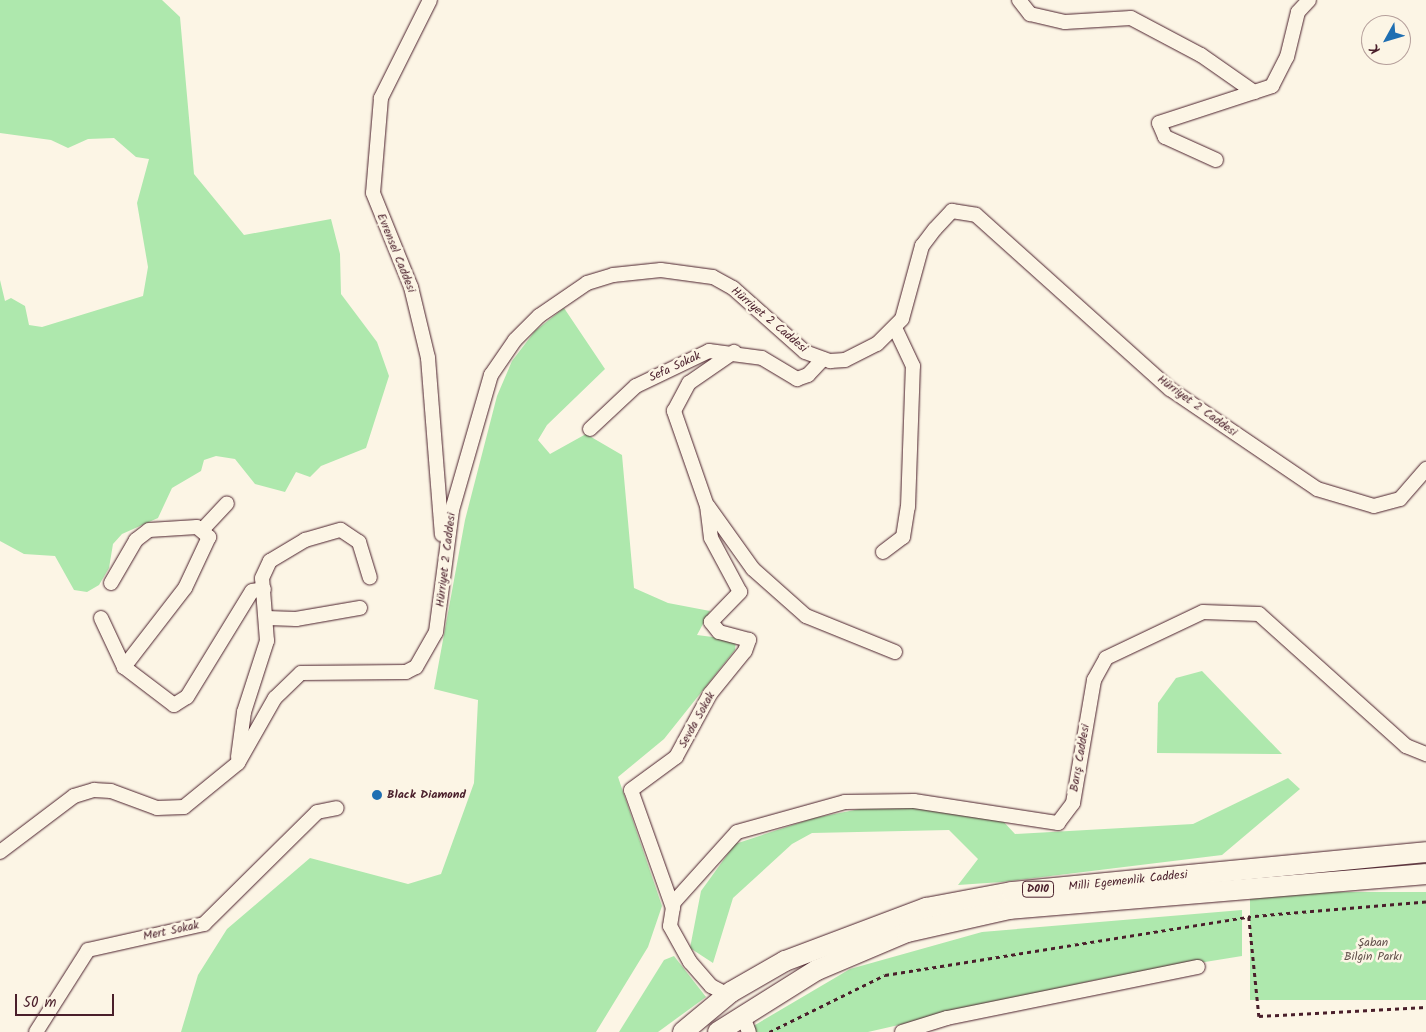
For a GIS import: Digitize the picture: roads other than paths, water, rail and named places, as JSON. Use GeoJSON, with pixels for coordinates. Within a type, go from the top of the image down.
{"type":"FeatureCollection","features":[{"type":"Feature","properties":{"kind":"highway","name":"Milli Egemenlik Caddesi"},"geometry":{"type":"LineString","coordinates":[[683,1032],[728,995],[785,961],[926,908],[1012,892],[1426,852]]}},
{"type":"Feature","properties":{"kind":"highway","name":"Milli Egemenlik Caddesi"},"geometry":{"type":"LineString","coordinates":[[718,1032],[746,1023],[817,970],[907,932],[1009,909],[1426,874]]}},
{"type":"Feature","properties":{"kind":"street","name":"Evrensel Caddesi"},"geometry":{"type":"LineString","coordinates":[[430,0],[381,98],[373,193],[410,287],[428,358],[444,577]]}},
{"type":"Feature","properties":{"kind":"street"},"geometry":{"type":"LineString","coordinates":[[1019,0],[1030,14],[1065,22],[1131,18],[1201,55],[1254,92]]}},
{"type":"Feature","properties":{"kind":"street"},"geometry":{"type":"LineString","coordinates":[[1216,160],[1165,137],[1159,123],[1272,86],[1287,57],[1298,12],[1309,0]]}},
{"type":"Feature","properties":{"kind":"street","name":"Hürriyet 2 Caddesi"},"geometry":{"type":"LineString","coordinates":[[0,852],[74,796],[112,791],[158,808],[184,807],[238,763],[275,698],[301,673],[406,672],[416,667],[436,632],[452,510],[491,375],[515,340],[563,298],[613,276],[661,270],[713,277],[733,288],[805,352],[823,359],[845,360],[865,353],[895,328],[902,319],[922,246],[952,211],[976,215],[1170,389],[1317,489],[1374,506],[1400,499],[1426,469]]}},
{"type":"Feature","properties":{"kind":"street"},"geometry":{"type":"LineString","coordinates":[[883,552],[903,537],[908,507],[913,366],[895,328]]}},
{"type":"Feature","properties":{"kind":"street","name":"Sefa Sokak"},"geometry":{"type":"LineString","coordinates":[[590,429],[636,386],[709,351],[734,352],[762,358],[797,379],[808,375],[823,359]]}},
{"type":"Feature","properties":{"kind":"street","name":"Sevda Sokak"},"geometry":{"type":"LineString","coordinates":[[673,908],[631,790],[676,757],[710,694],[745,651],[749,640],[719,632],[711,622],[740,592],[711,538],[707,506],[674,411],[689,383],[734,352]]}},
{"type":"Feature","properties":{"kind":"street"},"geometry":{"type":"LineString","coordinates":[[111,583],[132,546],[149,530],[203,529],[227,503]]}},
{"type":"Feature","properties":{"kind":"street"},"geometry":{"type":"LineString","coordinates":[[707,506],[753,569],[806,616],[895,652]]}},
{"type":"Feature","properties":{"kind":"street"},"geometry":{"type":"LineString","coordinates":[[124,667],[184,588],[207,546],[209,537],[203,529]]}},
{"type":"Feature","properties":{"kind":"street"},"geometry":{"type":"LineString","coordinates":[[238,763],[244,712],[264,655],[267,618],[262,578],[270,561],[306,540],[341,530],[359,542],[370,577]]}},
{"type":"Feature","properties":{"kind":"street"},"geometry":{"type":"LineString","coordinates":[[101,618],[124,667],[165,702],[181,703],[252,591],[264,589]]}},
{"type":"Feature","properties":{"kind":"street"},"geometry":{"type":"LineString","coordinates":[[267,618],[296,619],[360,608]]}},
{"type":"Feature","properties":{"kind":"street","name":"Barış Caddesi"},"geometry":{"type":"LineString","coordinates":[[673,908],[698,870],[737,832],[816,808],[845,802],[914,801],[1058,823],[1073,803],[1094,680],[1106,658],[1204,612],[1259,614],[1406,746],[1426,754]]}},
{"type":"Feature","properties":{"kind":"street","name":"Mert Sokak"},"geometry":{"type":"LineString","coordinates":[[36,1032],[88,950],[204,924],[317,812],[336,808]]}},
{"type":"Feature","properties":{"kind":"street"},"geometry":{"type":"LineString","coordinates":[[673,908],[670,926],[690,962],[711,986],[728,995]]}},
{"type":"Feature","properties":{"kind":"street"},"geometry":{"type":"LineString","coordinates":[[902,1032],[947,1018],[1198,967]]}},
{"type":"Feature","properties":{"kind":"place","name":"Black Diamond"},"geometry":{"type":"Point","coordinates":[377,795]}},
{"type":"Feature","properties":{"kind":"park label","name":"Şaban Bilgin Parkı"},"geometry":{"type":"Point","coordinates":[1373,950]}}]}
